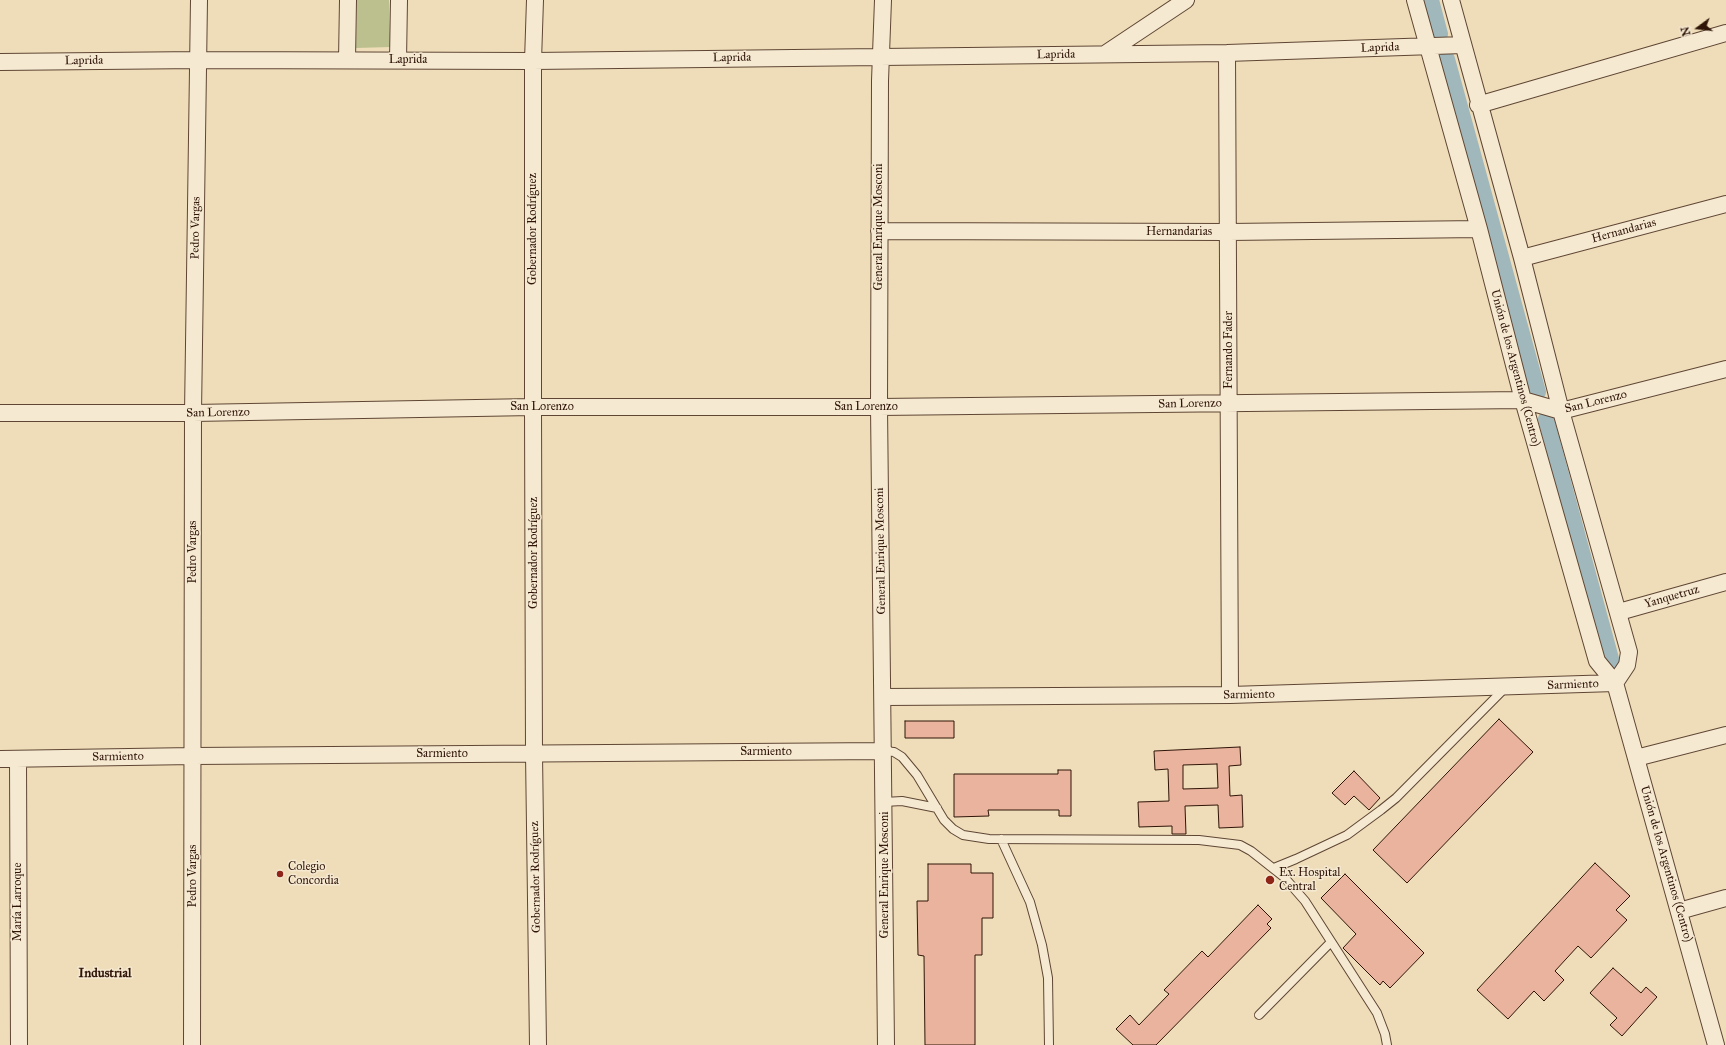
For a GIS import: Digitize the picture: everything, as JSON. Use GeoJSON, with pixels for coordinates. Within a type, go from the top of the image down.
{"type":"FeatureCollection","features":[{"type":"Feature","properties":{"kind":"street","name":"Pedro Vargas"},"geometry":{"type":"LineString","coordinates":[[192,1045],[193,413],[199,0]]}},
{"type":"Feature","properties":{"kind":"street"},"geometry":{"type":"LineString","coordinates":[[347,60],[348,0]]}},
{"type":"Feature","properties":{"kind":"street"},"geometry":{"type":"LineString","coordinates":[[398,0],[398,60]]}},
{"type":"Feature","properties":{"kind":"street","name":"Gobernador Rodríguez"},"geometry":{"type":"LineString","coordinates":[[535,0],[533,61],[533,407],[534,754],[538,1045]]}},
{"type":"Feature","properties":{"kind":"street","name":"General Enrique Mosconi"},"geometry":{"type":"LineString","coordinates":[[883,0],[880,57],[879,407],[884,751],[886,1045]]}},
{"type":"Feature","properties":{"kind":"street"},"geometry":{"type":"LineString","coordinates":[[1105,54],[1186,0]]}},
{"type":"Feature","properties":{"kind":"street","name":"Unión de los Argentinos (Centro)"},"geometry":{"type":"LineString","coordinates":[[1415,0],[1479,229],[1523,400],[1597,661],[1615,683],[1716,1045]]}},
{"type":"Feature","properties":{"kind":"street"},"geometry":{"type":"LineString","coordinates":[[1451,0],[1478,105],[1522,258],[1561,411],[1619,612],[1629,652],[1627,665],[1615,683]]}},
{"type":"Feature","properties":{"kind":"street"},"geometry":{"type":"LineString","coordinates":[[1478,105],[1726,33]]}},
{"type":"Feature","properties":{"kind":"street","name":"Laprida"},"geometry":{"type":"LineString","coordinates":[[0,62],[199,60],[533,61],[1227,53],[1463,45]]}},
{"type":"Feature","properties":{"kind":"street","name":"Fernando Fader"},"geometry":{"type":"LineString","coordinates":[[1227,53],[1230,695]]}},
{"type":"Feature","properties":{"kind":"street","name":"Hernandarias"},"geometry":{"type":"LineString","coordinates":[[1522,258],[1726,204]]}},
{"type":"Feature","properties":{"kind":"street","name":"Hernandarias"},"geometry":{"type":"LineString","coordinates":[[879,231],[1229,232],[1479,229]]}},
{"type":"Feature","properties":{"kind":"street","name":"San Lorenzo"},"geometry":{"type":"LineString","coordinates":[[0,413],[193,413],[533,407],[879,407],[1523,400],[1561,411],[1726,369]]}},
{"type":"Feature","properties":{"kind":"street","name":"Yanquetruz"},"geometry":{"type":"LineString","coordinates":[[1619,612],[1726,582]]}},
{"type":"Feature","properties":{"kind":"street","name":"Sarmiento"},"geometry":{"type":"LineString","coordinates":[[883,697],[1230,695],[1615,683]]}},
{"type":"Feature","properties":{"kind":"street"},"geometry":{"type":"LineString","coordinates":[[1636,758],[1726,736]]}},
{"type":"Feature","properties":{"kind":"street","name":"Sarmiento"},"geometry":{"type":"LineString","coordinates":[[0,759],[193,756],[884,751]]}},
{"type":"Feature","properties":{"kind":"street","name":"María Larroque"},"geometry":{"type":"LineString","coordinates":[[18,759],[19,1045]]}},
{"type":"Feature","properties":{"kind":"street"},"geometry":{"type":"LineString","coordinates":[[1678,910],[1726,898]]}},
{"type":"Feature","properties":{"kind":"lane"},"geometry":{"type":"LineString","coordinates":[[1274,868],[1347,835],[1381,810],[1506,687]]}},
{"type":"Feature","properties":{"kind":"lane"},"geometry":{"type":"LineString","coordinates":[[884,751],[894,752],[902,758],[917,775],[937,808],[953,829],[963,835],[977,838],[1001,839],[1225,842],[1240,845],[1274,868],[1295,888],[1332,942],[1377,1013],[1386,1034],[1386,1045]]}},
{"type":"Feature","properties":{"kind":"lane"},"geometry":{"type":"LineString","coordinates":[[884,802],[902,802],[937,808]]}},
{"type":"Feature","properties":{"kind":"lane"},"geometry":{"type":"LineString","coordinates":[[1001,839],[1030,902],[1042,945],[1048,978],[1049,1045]]}},
{"type":"Feature","properties":{"kind":"lane"},"geometry":{"type":"LineString","coordinates":[[1259,1015],[1332,942]]}},
{"type":"Feature","properties":{"kind":"green space"},"geometry":{"type":"Polygon","coordinates":[[[357,0],[389,0],[390,47],[356,48],[357,0]]]}},
{"type":"Feature","properties":{"kind":"building"},"geometry":{"type":"Polygon","coordinates":[[[1499,719],[1533,752],[1407,883],[1373,850],[1499,719]]]}},
{"type":"Feature","properties":{"kind":"building"},"geometry":{"type":"Polygon","coordinates":[[[905,721],[954,721],[954,738],[905,738],[905,721]]]}},
{"type":"Feature","properties":{"kind":"building"},"geometry":{"type":"Polygon","coordinates":[[[1240,747],[1241,765],[1229,766],[1230,796],[1242,795],[1243,827],[1219,828],[1218,805],[1185,806],[1186,834],[1172,834],[1172,826],[1139,827],[1138,802],[1169,801],[1168,769],[1155,770],[1154,751],[1240,747]],[[1217,764],[1183,765],[1183,789],[1218,788],[1217,764]]]}},
{"type":"Feature","properties":{"kind":"building"},"geometry":{"type":"Polygon","coordinates":[[[1058,770],[1071,770],[1071,816],[1059,816],[1059,810],[988,810],[989,816],[954,817],[954,774],[1058,774],[1058,770]]]}},
{"type":"Feature","properties":{"kind":"building"},"geometry":{"type":"Polygon","coordinates":[[[1354,771],[1380,798],[1369,810],[1354,796],[1345,805],[1332,793],[1354,771]]]}},
{"type":"Feature","properties":{"kind":"building"},"geometry":{"type":"Polygon","coordinates":[[[1595,863],[1630,896],[1616,910],[1627,920],[1591,958],[1578,946],[1555,971],[1564,980],[1544,1001],[1534,991],[1508,1019],[1477,990],[1595,863]]]}},
{"type":"Feature","properties":{"kind":"building"},"geometry":{"type":"Polygon","coordinates":[[[928,864],[971,864],[971,873],[993,873],[993,918],[982,918],[982,955],[975,955],[975,1045],[925,1045],[924,956],[918,955],[917,901],[928,901],[928,864]]]}},
{"type":"Feature","properties":{"kind":"building"},"geometry":{"type":"Polygon","coordinates":[[[1345,874],[1424,953],[1390,988],[1383,981],[1380,985],[1343,948],[1356,934],[1321,898],[1345,874]]]}},
{"type":"Feature","properties":{"kind":"building"},"geometry":{"type":"Polygon","coordinates":[[[1258,905],[1272,919],[1267,924],[1271,928],[1156,1045],[1133,1045],[1116,1029],[1130,1015],[1139,1025],[1169,994],[1164,990],[1202,951],[1208,957],[1258,905]]]}},
{"type":"Feature","properties":{"kind":"building"},"geometry":{"type":"Polygon","coordinates":[[[1613,968],[1641,993],[1646,987],[1657,997],[1622,1036],[1610,1025],[1617,1018],[1590,993],[1613,968]]]}},
{"type":"Feature","properties":{"kind":"waterway"},"geometry":{"type":"LineString","coordinates":[[1431,0],[1440,34]]}},
{"type":"Feature","properties":{"kind":"waterway"},"geometry":{"type":"LineString","coordinates":[[1447,59],[1538,392]]}},
{"type":"Feature","properties":{"kind":"waterway"},"geometry":{"type":"LineString","coordinates":[[1546,419],[1613,666]]}},
{"type":"Feature","properties":{"kind":"place","name":"Colegio Concordia"},"geometry":{"type":"Point","coordinates":[280,874]}},
{"type":"Feature","properties":{"kind":"place","name":"Ex. Hospital Central"},"geometry":{"type":"Point","coordinates":[1270,880]}},
{"type":"Feature","properties":{"kind":"district","name":"Industrial"},"geometry":{"type":"Point","coordinates":[105,974]}}]}
